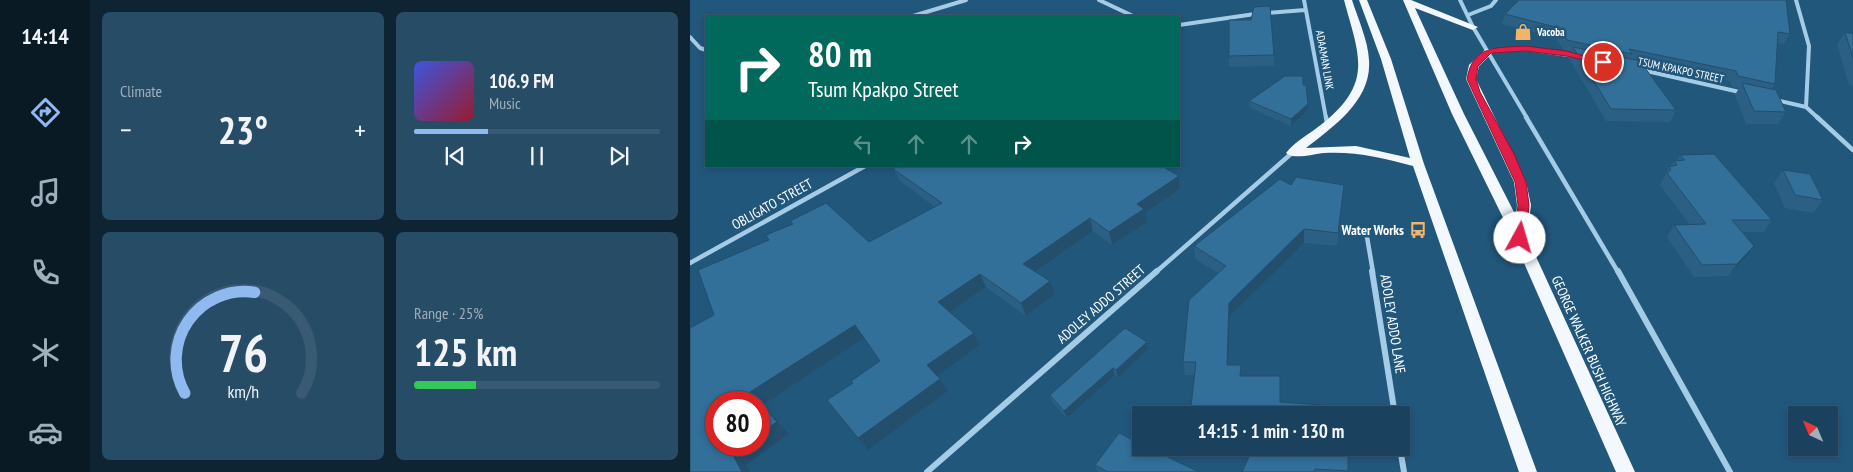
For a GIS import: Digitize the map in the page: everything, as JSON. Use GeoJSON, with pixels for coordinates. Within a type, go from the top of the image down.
{"type":"FeatureCollection","features":[{"type":"Feature","properties":{"kind":"highway"},"geometry":{"type":"LineString","coordinates":[[1292,153],[1348,106],[1363,81],[1364,60],[1348,0]]}},
{"type":"Feature","properties":{"kind":"highway"},"geometry":{"type":"LineString","coordinates":[[1363,0],[1386,59],[1418,164],[1528,472]]}},
{"type":"Feature","properties":{"kind":"highway"},"geometry":{"type":"LineString","coordinates":[[1408,1],[1473,27]]}},
{"type":"Feature","properties":{"kind":"highway","name":"GEORGE WALKER BUSH HIGHWAY"},"geometry":{"type":"LineString","coordinates":[[1408,1],[1458,114],[1520,238],[1626,472]]}},
{"type":"Feature","properties":{"kind":"highway"},"geometry":{"type":"LineString","coordinates":[[1488,51],[1474,65],[1471,79],[1520,182],[1524,205],[1520,238]]}},
{"type":"Feature","properties":{"kind":"highway"},"geometry":{"type":"LineString","coordinates":[[1292,153],[1326,148],[1368,150],[1418,164]]}},
{"type":"Feature","properties":{"kind":"street"},"geometry":{"type":"LineString","coordinates":[[916,15],[966,0]]}},
{"type":"Feature","properties":{"kind":"street"},"geometry":{"type":"LineString","coordinates":[[1099,0],[1130,15]]}},
{"type":"Feature","properties":{"kind":"street","name":"ADAAMAN LINK"},"geometry":{"type":"LineString","coordinates":[[1304,0],[1327,123]]}},
{"type":"Feature","properties":{"kind":"street"},"geometry":{"type":"LineString","coordinates":[[1460,0],[1473,27],[1623,280],[1730,472]]}},
{"type":"Feature","properties":{"kind":"street"},"geometry":{"type":"LineString","coordinates":[[1468,15],[1491,6],[1496,0]]}},
{"type":"Feature","properties":{"kind":"street"},"geometry":{"type":"LineString","coordinates":[[1796,0],[1809,46],[1806,106]]}},
{"type":"Feature","properties":{"kind":"street"},"geometry":{"type":"LineString","coordinates":[[1180,25],[1255,14],[1305,10]]}},
{"type":"Feature","properties":{"kind":"street"},"geometry":{"type":"LineString","coordinates":[[690,37],[700,48],[705,50]]}},
{"type":"Feature","properties":{"kind":"street"},"geometry":{"type":"LineString","coordinates":[[1488,51],[1542,50],[1585,58]]}},
{"type":"Feature","properties":{"kind":"street","name":"TSUM KPAKPO STREET"},"geometry":{"type":"LineString","coordinates":[[1633,68],[1748,94]]}},
{"type":"Feature","properties":{"kind":"street"},"geometry":{"type":"LineString","coordinates":[[1768,98],[1806,106],[1853,150]]}},
{"type":"Feature","properties":{"kind":"street","name":"ADOLEY ADDO STREET"},"geometry":{"type":"LineString","coordinates":[[927,472],[1292,153]]}},
{"type":"Feature","properties":{"kind":"street","name":"OBLIGATO STREET"},"geometry":{"type":"LineString","coordinates":[[690,263],[863,167]]}},
{"type":"Feature","properties":{"kind":"street","name":"ADOLEY ADDO LANE"},"geometry":{"type":"LineString","coordinates":[[1367,237],[1394,406]]}},
{"type":"Feature","properties":{"kind":"street"},"geometry":{"type":"LineString","coordinates":[[1401,456],[1404,472]]}},
{"type":"Feature","properties":{"kind":"building"},"geometry":{"type":"Polygon","coordinates":[[[1519,0],[1786,0],[1790,34],[1778,32],[1775,84],[1738,76],[1736,71],[1629,49],[1632,54],[1567,40],[1559,28],[1505,14],[1519,0]]]}},
{"type":"Feature","properties":{"kind":"building"},"geometry":{"type":"Polygon","coordinates":[[[1270,6],[1274,55],[1229,56],[1229,20],[1251,20],[1254,7],[1270,6]]]}},
{"type":"Feature","properties":{"kind":"building"},"geometry":{"type":"Polygon","coordinates":[[[1845,32],[1853,34],[1853,58],[1845,32]]]}},
{"type":"Feature","properties":{"kind":"building"},"geometry":{"type":"Polygon","coordinates":[[[1573,47],[1640,61],[1676,110],[1611,109],[1573,47]]]}},
{"type":"Feature","properties":{"kind":"building"},"geometry":{"type":"Polygon","coordinates":[[[1285,76],[1303,76],[1303,85],[1306,85],[1308,104],[1291,119],[1249,101],[1285,76]]]}},
{"type":"Feature","properties":{"kind":"building"},"geometry":{"type":"Polygon","coordinates":[[[1742,83],[1776,90],[1786,112],[1754,111],[1742,83]]]}},
{"type":"Feature","properties":{"kind":"building"},"geometry":{"type":"Polygon","coordinates":[[[1714,154],[1772,220],[1732,220],[1754,246],[1737,264],[1702,265],[1674,225],[1706,224],[1667,173],[1671,170],[1669,167],[1677,165],[1674,161],[1685,160],[1680,155],[1714,154]]]}},
{"type":"Feature","properties":{"kind":"building"},"geometry":{"type":"Polygon","coordinates":[[[896,167],[1164,167],[1179,176],[1137,204],[1144,209],[1109,232],[1090,218],[1023,264],[1050,281],[1021,303],[980,274],[938,302],[974,333],[927,365],[940,379],[858,438],[827,400],[853,383],[851,381],[880,361],[855,325],[752,391],[705,391],[705,456],[734,456],[742,472],[690,472],[690,328],[714,315],[698,270],[769,240],[766,235],[793,224],[790,221],[826,203],[869,242],[942,203],[893,169],[896,167]]]}},
{"type":"Feature","properties":{"kind":"building"},"geometry":{"type":"Polygon","coordinates":[[[1783,170],[1810,174],[1823,200],[1795,195],[1783,170]]]}},
{"type":"Feature","properties":{"kind":"building"},"geometry":{"type":"Polygon","coordinates":[[[1296,177],[1344,185],[1338,233],[1304,229],[1229,303],[1227,365],[1241,365],[1240,376],[1280,376],[1280,402],[1334,406],[1191,406],[1196,362],[1183,362],[1189,300],[1226,266],[1194,246],[1280,179],[1291,185],[1296,177]]]}},
{"type":"Feature","properties":{"kind":"building"},"geometry":{"type":"Polygon","coordinates":[[[1125,328],[1147,342],[1116,370],[1113,368],[1064,411],[1050,395],[1125,328]]]}},
{"type":"Feature","properties":{"kind":"building"},"geometry":{"type":"Polygon","coordinates":[[[770,414],[777,422],[770,427],[770,414]]]}},
{"type":"Feature","properties":{"kind":"building"},"geometry":{"type":"Polygon","coordinates":[[[1119,433],[1132,440],[1132,456],[1166,456],[1199,472],[1108,472],[1095,465],[1119,433]]]}},
{"type":"Feature","properties":{"kind":"building"},"geometry":{"type":"Polygon","coordinates":[[[1249,456],[1348,456],[1348,471],[1315,469],[1314,472],[1242,472],[1249,456]]]}},
{"type":"Feature","properties":{"kind":"place","name":"Vacoba"},"geometry":{"type":"Point","coordinates":[1523,32]}},
{"type":"Feature","properties":{"kind":"place","name":"Water Works"},"geometry":{"type":"Point","coordinates":[1418,230]}},
{"type":"Feature","properties":{"kind":"route"},"geometry":{"type":"LineString","coordinates":[[1520,238],[1524,205],[1520,182],[1509,154],[1476,92],[1471,79],[1474,65],[1488,51],[1526,49],[1566,54],[1603,62]]}}]}
